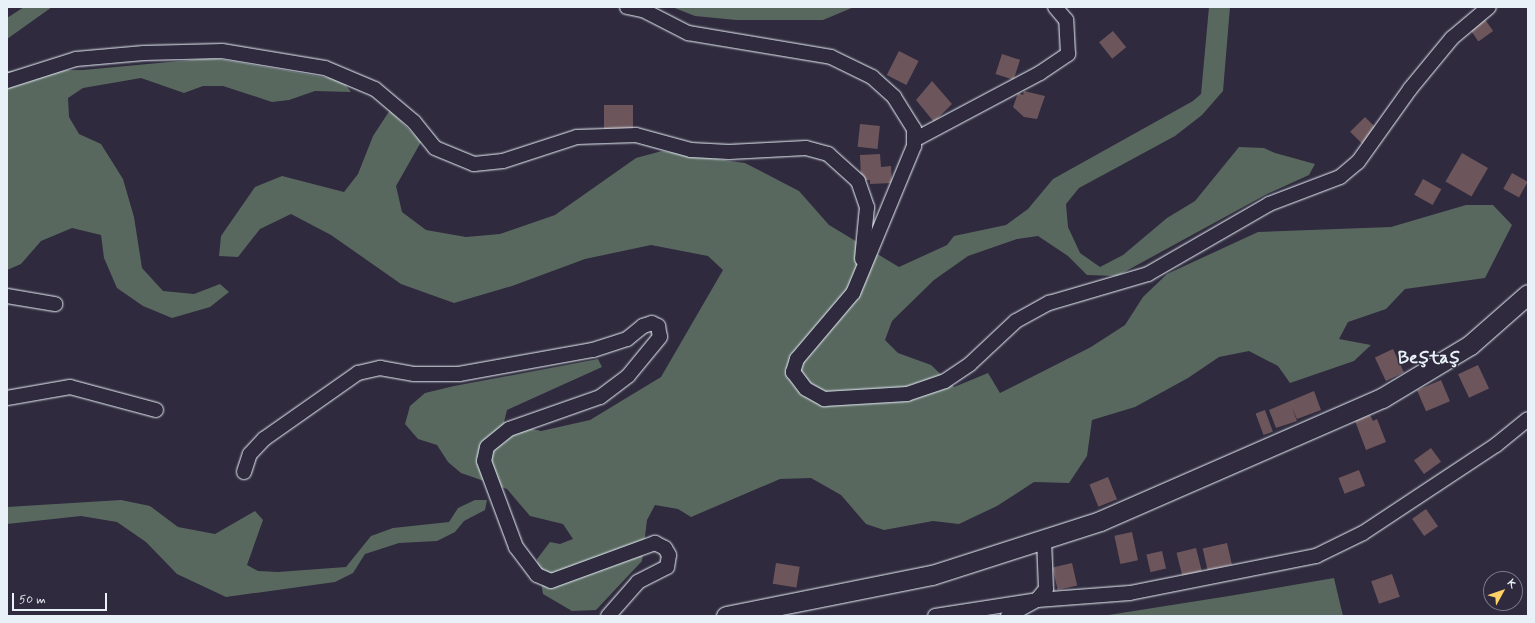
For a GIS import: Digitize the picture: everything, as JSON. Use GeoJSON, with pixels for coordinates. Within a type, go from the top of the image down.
{"type":"FeatureCollection","features":[{"type":"Feature","properties":{"kind":"street"},"geometry":{"type":"LineString","coordinates":[[627,7],[643,10],[688,33],[831,57],[872,77],[894,97],[914,129],[914,140],[853,293],[796,360],[793,372],[806,389],[824,399],[908,394],[945,381],[970,364],[1016,320],[1049,303],[1148,274],[1269,204],[1340,177],[1358,162],[1410,89],[1452,38],[1489,7]]}},
{"type":"Feature","properties":{"kind":"street"},"geometry":{"type":"LineString","coordinates":[[914,140],[1040,73],[1068,54],[1066,20],[1055,7]]}},
{"type":"Feature","properties":{"kind":"street"},"geometry":{"type":"LineString","coordinates":[[7,81],[76,59],[144,53],[222,51],[325,68],[375,89],[414,122],[435,148],[474,164],[503,161],[577,137],[636,135],[691,150],[729,152],[806,148],[828,154],[858,181],[866,207],[860,275]]}},
{"type":"Feature","properties":{"kind":"street"},"geometry":{"type":"LineString","coordinates":[[726,616],[932,575],[1100,521],[1382,398],[1470,345],[1528,294]]}},
{"type":"Feature","properties":{"kind":"street"},"geometry":{"type":"LineString","coordinates":[[7,296],[55,304]]}},
{"type":"Feature","properties":{"kind":"street"},"geometry":{"type":"LineString","coordinates":[[244,472],[250,454],[264,439],[358,374],[380,368],[414,374],[459,374],[593,350],[627,339],[643,326],[652,323],[658,326],[660,337],[628,376],[600,398],[509,429],[487,448],[484,461],[516,547],[536,575],[551,581],[655,543],[665,548],[669,554],[667,567],[638,582],[608,616]]}},
{"type":"Feature","properties":{"kind":"street"},"geometry":{"type":"LineString","coordinates":[[7,398],[70,387],[156,410]]}},
{"type":"Feature","properties":{"kind":"street"},"geometry":{"type":"LineString","coordinates":[[935,616],[1038,600],[1130,593],[1316,556],[1369,530],[1496,444],[1528,419]]}},
{"type":"Feature","properties":{"kind":"street"},"geometry":{"type":"LineString","coordinates":[[1008,616],[1038,600],[1046,589],[1044,539]]}},
{"type":"Feature","properties":{"kind":"green space"},"geometry":{"type":"Polygon","coordinates":[[[24,7],[52,7],[7,39],[7,18],[24,7]]]}},
{"type":"Feature","properties":{"kind":"green space"},"geometry":{"type":"Polygon","coordinates":[[[672,7],[854,7],[823,20],[736,20],[695,16],[672,7]]]}},
{"type":"Feature","properties":{"kind":"green space"},"geometry":{"type":"Polygon","coordinates":[[[1209,7],[1230,7],[1223,91],[1202,115],[1175,136],[1079,188],[1066,204],[1068,227],[1080,253],[1100,267],[1123,255],[1167,218],[1195,201],[1239,147],[1264,148],[1275,153],[1315,164],[1309,175],[1267,194],[1117,276],[1087,275],[1068,256],[1038,236],[1017,239],[968,256],[934,280],[892,321],[885,340],[898,353],[931,365],[954,387],[988,373],[1000,393],[1091,347],[1125,325],[1143,297],[1167,274],[1258,232],[1391,227],[1466,205],[1493,205],[1512,225],[1485,278],[1405,289],[1386,309],[1348,322],[1339,339],[1371,345],[1354,361],[1290,383],[1278,366],[1249,351],[1219,357],[1188,378],[1135,407],[1092,420],[1087,456],[1069,483],[1034,482],[997,506],[959,524],[933,521],[884,530],[866,524],[841,495],[811,478],[780,479],[691,517],[678,509],[655,505],[647,520],[642,561],[596,610],[572,611],[543,594],[537,559],[550,542],[560,544],[573,539],[563,524],[530,516],[507,489],[461,473],[448,462],[437,445],[418,439],[405,424],[410,406],[425,393],[454,386],[598,359],[602,367],[507,410],[504,422],[541,431],[590,420],[661,377],[723,270],[708,256],[651,245],[585,259],[512,286],[454,303],[401,284],[331,235],[291,214],[260,229],[238,257],[219,256],[221,236],[255,187],[282,176],[344,192],[358,174],[373,136],[390,110],[421,142],[396,186],[402,212],[426,230],[466,237],[500,234],[555,215],[636,158],[662,151],[745,163],[799,191],[829,225],[899,267],[947,245],[954,236],[1006,225],[1028,209],[1053,179],[1193,101],[1201,94],[1209,7]]]}},
{"type":"Feature","properties":{"kind":"green space"},"geometry":{"type":"Polygon","coordinates":[[[213,58],[342,80],[351,92],[315,91],[289,100],[272,102],[223,86],[203,86],[184,93],[141,78],[83,88],[68,98],[69,117],[79,134],[101,144],[123,179],[134,217],[142,268],[163,291],[194,294],[220,284],[229,292],[210,307],[172,318],[143,306],[117,288],[104,258],[101,235],[72,228],[41,241],[21,264],[7,270],[7,71],[83,70],[213,58]]]}},
{"type":"Feature","properties":{"kind":"green space"},"geometry":{"type":"Polygon","coordinates":[[[121,500],[150,506],[178,527],[215,534],[255,511],[263,520],[247,565],[258,571],[278,572],[346,567],[371,536],[393,528],[449,522],[458,508],[475,500],[487,500],[485,510],[464,521],[455,532],[437,541],[399,543],[365,554],[353,573],[335,582],[226,597],[177,574],[146,542],[117,522],[81,516],[7,524],[7,507],[121,500]]]}},
{"type":"Feature","properties":{"kind":"green space"},"geometry":{"type":"Polygon","coordinates":[[[1334,578],[1343,616],[1102,616],[1229,596],[1334,578]]]}},
{"type":"Feature","properties":{"kind":"building"},"geometry":{"type":"Polygon","coordinates":[[[1484,18],[1493,31],[1478,41],[1469,28],[1484,18]]]}},
{"type":"Feature","properties":{"kind":"building"},"geometry":{"type":"Polygon","coordinates":[[[1113,31],[1126,47],[1112,59],[1099,42],[1113,31]]]}},
{"type":"Feature","properties":{"kind":"building"},"geometry":{"type":"Polygon","coordinates":[[[899,51],[919,61],[906,85],[887,75],[899,51]]]}},
{"type":"Feature","properties":{"kind":"building"},"geometry":{"type":"Polygon","coordinates":[[[1002,54],[1020,60],[1014,80],[996,74],[1002,54]]]}},
{"type":"Feature","properties":{"kind":"building"},"geometry":{"type":"Polygon","coordinates":[[[932,81],[952,104],[934,122],[916,100],[932,81]]]}},
{"type":"Feature","properties":{"kind":"building"},"geometry":{"type":"Polygon","coordinates":[[[1024,91],[1045,96],[1037,119],[1024,117],[1013,107],[1018,93],[1023,95],[1024,91]]]}},
{"type":"Feature","properties":{"kind":"building"},"geometry":{"type":"Polygon","coordinates":[[[604,105],[633,105],[633,131],[604,131],[604,105]]]}},
{"type":"Feature","properties":{"kind":"building"},"geometry":{"type":"Polygon","coordinates":[[[1365,117],[1378,130],[1363,145],[1350,132],[1365,117]]]}},
{"type":"Feature","properties":{"kind":"building"},"geometry":{"type":"Polygon","coordinates":[[[860,124],[880,126],[877,149],[858,147],[860,124]]]}},
{"type":"Feature","properties":{"kind":"building"},"geometry":{"type":"Polygon","coordinates":[[[1462,153],[1488,168],[1471,197],[1446,182],[1462,153]]]}},
{"type":"Feature","properties":{"kind":"building"},"geometry":{"type":"Polygon","coordinates":[[[880,154],[881,167],[891,166],[892,183],[870,184],[870,180],[861,180],[860,155],[880,154]]]}},
{"type":"Feature","properties":{"kind":"building"},"geometry":{"type":"Polygon","coordinates":[[[1512,173],[1528,182],[1519,197],[1503,189],[1512,173]]]}},
{"type":"Feature","properties":{"kind":"building"},"geometry":{"type":"Polygon","coordinates":[[[1423,179],[1441,189],[1433,205],[1414,195],[1423,179]]]}},
{"type":"Feature","properties":{"kind":"building"},"geometry":{"type":"Polygon","coordinates":[[[1393,349],[1404,373],[1386,381],[1375,357],[1393,349]]]}},
{"type":"Feature","properties":{"kind":"building"},"geometry":{"type":"Polygon","coordinates":[[[1478,365],[1489,389],[1469,398],[1458,374],[1478,365]]]}},
{"type":"Feature","properties":{"kind":"building"},"geometry":{"type":"Polygon","coordinates":[[[1441,380],[1450,401],[1426,411],[1417,390],[1441,380]]]}},
{"type":"Feature","properties":{"kind":"building"},"geometry":{"type":"Polygon","coordinates":[[[1314,391],[1321,410],[1297,419],[1292,408],[1297,421],[1276,428],[1269,410],[1314,391]]]}},
{"type":"Feature","properties":{"kind":"building"},"geometry":{"type":"Polygon","coordinates":[[[1265,410],[1273,432],[1263,435],[1256,413],[1265,410]]]}},
{"type":"Feature","properties":{"kind":"building"},"geometry":{"type":"Polygon","coordinates":[[[1370,415],[1373,421],[1377,419],[1386,442],[1366,450],[1355,421],[1370,415]]]}},
{"type":"Feature","properties":{"kind":"building"},"geometry":{"type":"Polygon","coordinates":[[[1431,448],[1441,462],[1424,474],[1414,460],[1431,448]]]}},
{"type":"Feature","properties":{"kind":"building"},"geometry":{"type":"Polygon","coordinates":[[[1359,470],[1365,486],[1345,494],[1338,478],[1359,470]]]}},
{"type":"Feature","properties":{"kind":"building"},"geometry":{"type":"Polygon","coordinates":[[[1108,477],[1117,499],[1098,507],[1089,484],[1108,477]]]}},
{"type":"Feature","properties":{"kind":"building"},"geometry":{"type":"Polygon","coordinates":[[[1426,509],[1438,526],[1424,536],[1412,519],[1426,509]]]}},
{"type":"Feature","properties":{"kind":"building"},"geometry":{"type":"Polygon","coordinates":[[[1132,532],[1138,560],[1120,564],[1114,536],[1132,532]]]}},
{"type":"Feature","properties":{"kind":"building"},"geometry":{"type":"Polygon","coordinates":[[[1227,543],[1232,564],[1208,570],[1203,549],[1227,543]]]}},
{"type":"Feature","properties":{"kind":"building"},"geometry":{"type":"Polygon","coordinates":[[[1196,548],[1202,572],[1183,577],[1177,553],[1196,548]]]}},
{"type":"Feature","properties":{"kind":"building"},"geometry":{"type":"Polygon","coordinates":[[[1162,551],[1166,569],[1150,572],[1146,555],[1162,551]]]}},
{"type":"Feature","properties":{"kind":"building"},"geometry":{"type":"Polygon","coordinates":[[[776,563],[800,567],[796,587],[773,584],[776,563]]]}},
{"type":"Feature","properties":{"kind":"building"},"geometry":{"type":"Polygon","coordinates":[[[1072,563],[1077,585],[1058,590],[1053,567],[1072,563]]]}},
{"type":"Feature","properties":{"kind":"building"},"geometry":{"type":"Polygon","coordinates":[[[1392,574],[1400,597],[1379,604],[1371,581],[1392,574]]]}},
{"type":"Feature","properties":{"kind":"district","name":"Beştaş"},"geometry":{"type":"Point","coordinates":[1429,358]}}]}
